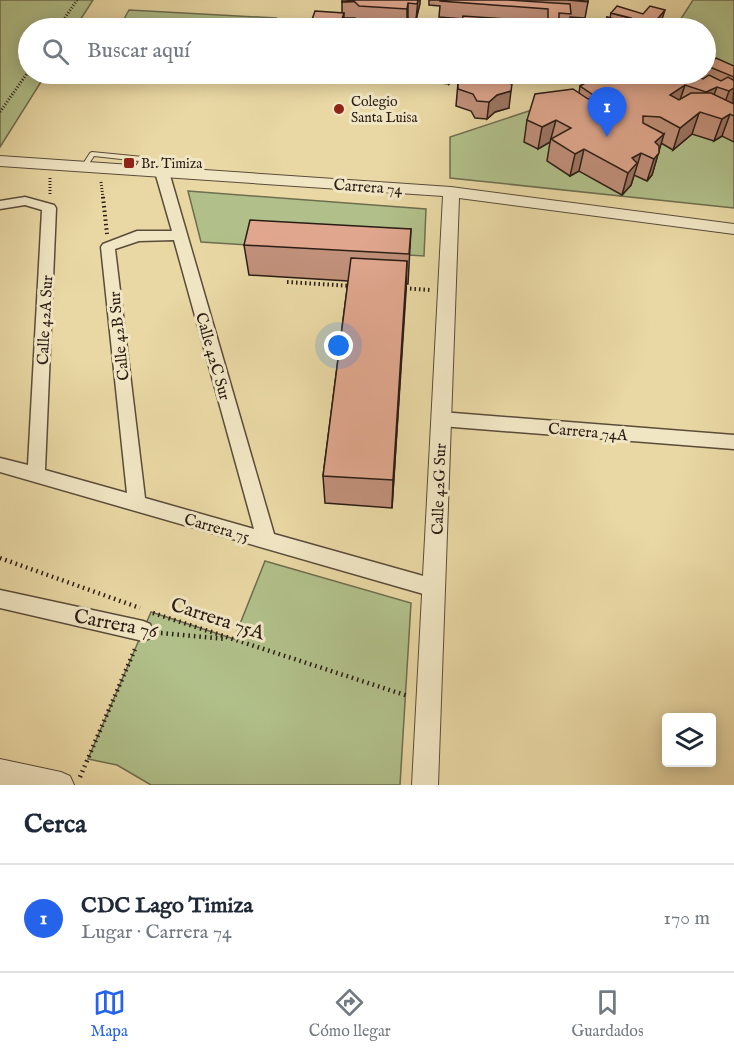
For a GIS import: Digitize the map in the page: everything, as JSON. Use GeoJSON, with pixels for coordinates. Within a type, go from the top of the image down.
{"type":"FeatureCollection","features":[{"type":"Feature","properties":{"kind":"street","name":"Carrera 74"},"geometry":{"type":"LineString","coordinates":[[0,161],[451,192],[734,229]]}},
{"type":"Feature","properties":{"kind":"street","name":"Calle 42C Sur"},"geometry":{"type":"LineString","coordinates":[[162,172],[267,541]]}},
{"type":"Feature","properties":{"kind":"street","name":"Calle 42G Sur"},"geometry":{"type":"LineString","coordinates":[[425,785],[451,192]]}},
{"type":"Feature","properties":{"kind":"street"},"geometry":{"type":"LineString","coordinates":[[0,205],[25,201],[49,208]]}},
{"type":"Feature","properties":{"kind":"street","name":"Calle 42A Sur"},"geometry":{"type":"LineString","coordinates":[[36,475],[49,208]]}},
{"type":"Feature","properties":{"kind":"street"},"geometry":{"type":"LineString","coordinates":[[108,247],[138,236],[180,235]]}},
{"type":"Feature","properties":{"kind":"street","name":"Calle 42B Sur"},"geometry":{"type":"LineString","coordinates":[[108,247],[137,504]]}},
{"type":"Feature","properties":{"kind":"street","name":"Carrera 74A"},"geometry":{"type":"LineString","coordinates":[[441,419],[734,442]]}},
{"type":"Feature","properties":{"kind":"street","name":"Carrera 75"},"geometry":{"type":"LineString","coordinates":[[0,465],[434,588]]}},
{"type":"Feature","properties":{"kind":"street","name":"Carrera 76"},"geometry":{"type":"LineString","coordinates":[[0,598],[143,631]]}},
{"type":"Feature","properties":{"kind":"street"},"geometry":{"type":"LineString","coordinates":[[0,772],[61,785]]}},
{"type":"Feature","properties":{"kind":"path"},"geometry":{"type":"LineString","coordinates":[[65,18],[77,0]]}},
{"type":"Feature","properties":{"kind":"path"},"geometry":{"type":"LineString","coordinates":[[0,112],[20,84]]}},
{"type":"Feature","properties":{"kind":"path"},"geometry":{"type":"LineString","coordinates":[[49,208],[51,164]]}},
{"type":"Feature","properties":{"kind":"path"},"geometry":{"type":"LineString","coordinates":[[92,167],[108,247]]}},
{"type":"Feature","properties":{"kind":"path"},"geometry":{"type":"LineString","coordinates":[[287,282],[354,286]]}},
{"type":"Feature","properties":{"kind":"path"},"geometry":{"type":"LineString","coordinates":[[398,288],[447,291]]}},
{"type":"Feature","properties":{"kind":"path","name":"Carrera 75A"},"geometry":{"type":"LineString","coordinates":[[0,558],[151,612],[429,703]]}},
{"type":"Feature","properties":{"kind":"path"},"geometry":{"type":"LineString","coordinates":[[76,785],[151,612]]}},
{"type":"Feature","properties":{"kind":"path","name":"Carrera 76"},"geometry":{"type":"LineString","coordinates":[[143,631],[234,639]]}},
{"type":"Feature","properties":{"kind":"green space"},"geometry":{"type":"Polygon","coordinates":[[[0,0],[93,0],[81,18],[18,18],[18,84],[40,84],[0,147],[0,0]]]}},
{"type":"Feature","properties":{"kind":"green space"},"geometry":{"type":"Polygon","coordinates":[[[693,0],[734,0],[734,208],[450,178],[450,137],[611,84],[716,84],[716,18],[681,18],[693,0]]]}},
{"type":"Feature","properties":{"kind":"green space"},"geometry":{"type":"Polygon","coordinates":[[[129,10],[276,18],[125,18],[129,10]]]}},
{"type":"Feature","properties":{"kind":"green space"},"geometry":{"type":"Polygon","coordinates":[[[188,191],[426,209],[424,256],[201,242],[188,191]]]}},
{"type":"Feature","properties":{"kind":"green space"},"geometry":{"type":"Polygon","coordinates":[[[265,561],[411,603],[400,785],[151,785],[117,765],[88,759],[151,612],[234,639],[265,561]]]}},
{"type":"Feature","properties":{"kind":"building"},"geometry":{"type":"Polygon","coordinates":[[[342,0],[418,0],[417,4],[408,3],[407,9],[359,6],[354,1],[342,2],[342,0]]]}},
{"type":"Feature","properties":{"kind":"building"},"geometry":{"type":"Polygon","coordinates":[[[507,0],[570,4],[571,14],[559,13],[559,18],[548,18],[548,9],[440,1],[507,0]]]}},
{"type":"Feature","properties":{"kind":"building"},"geometry":{"type":"Polygon","coordinates":[[[617,6],[643,14],[650,6],[665,10],[658,18],[631,18],[611,13],[617,6]]]}},
{"type":"Feature","properties":{"kind":"building"},"geometry":{"type":"Polygon","coordinates":[[[315,11],[344,13],[342,18],[313,18],[315,11]]]}},
{"type":"Feature","properties":{"kind":"building"},"geometry":{"type":"Polygon","coordinates":[[[463,16],[491,18],[463,18],[463,16]]]}},
{"type":"Feature","properties":{"kind":"building"},"geometry":{"type":"Polygon","coordinates":[[[716,58],[734,66],[734,77],[716,70],[716,58]]]}},
{"type":"Feature","properties":{"kind":"building"},"geometry":{"type":"Polygon","coordinates":[[[728,77],[733,80],[734,78],[734,88],[729,91],[717,87],[706,92],[685,85],[670,95],[679,100],[691,93],[711,93],[734,104],[734,116],[730,114],[722,119],[700,112],[680,128],[660,117],[643,116],[643,123],[664,134],[655,142],[659,146],[659,153],[654,159],[641,153],[632,158],[637,163],[628,173],[584,149],[575,154],[551,139],[571,128],[556,120],[542,127],[527,120],[535,94],[573,89],[588,99],[596,97],[580,86],[584,84],[716,84],[716,78],[721,81],[728,77]]]}},
{"type":"Feature","properties":{"kind":"building"},"geometry":{"type":"Polygon","coordinates":[[[458,84],[512,84],[511,91],[497,95],[489,102],[477,101],[473,94],[458,89],[458,84]]]}},
{"type":"Feature","properties":{"kind":"building"},"geometry":{"type":"Polygon","coordinates":[[[250,220],[411,229],[409,254],[244,245],[250,220]]]}},
{"type":"Feature","properties":{"kind":"building"},"geometry":{"type":"Polygon","coordinates":[[[351,258],[407,261],[393,480],[323,476],[351,258]]]}},
{"type":"Feature","properties":{"kind":"place","name":"Colegio Santa Luisa"},"geometry":{"type":"Point","coordinates":[339,109]}},
{"type":"Feature","properties":{"kind":"place","name":"CDC Lago Timiza"},"geometry":{"type":"Point","coordinates":[607,137]}},
{"type":"Feature","properties":{"kind":"place","name":"Br. Timiza"},"geometry":{"type":"Point","coordinates":[129,163]}}]}
